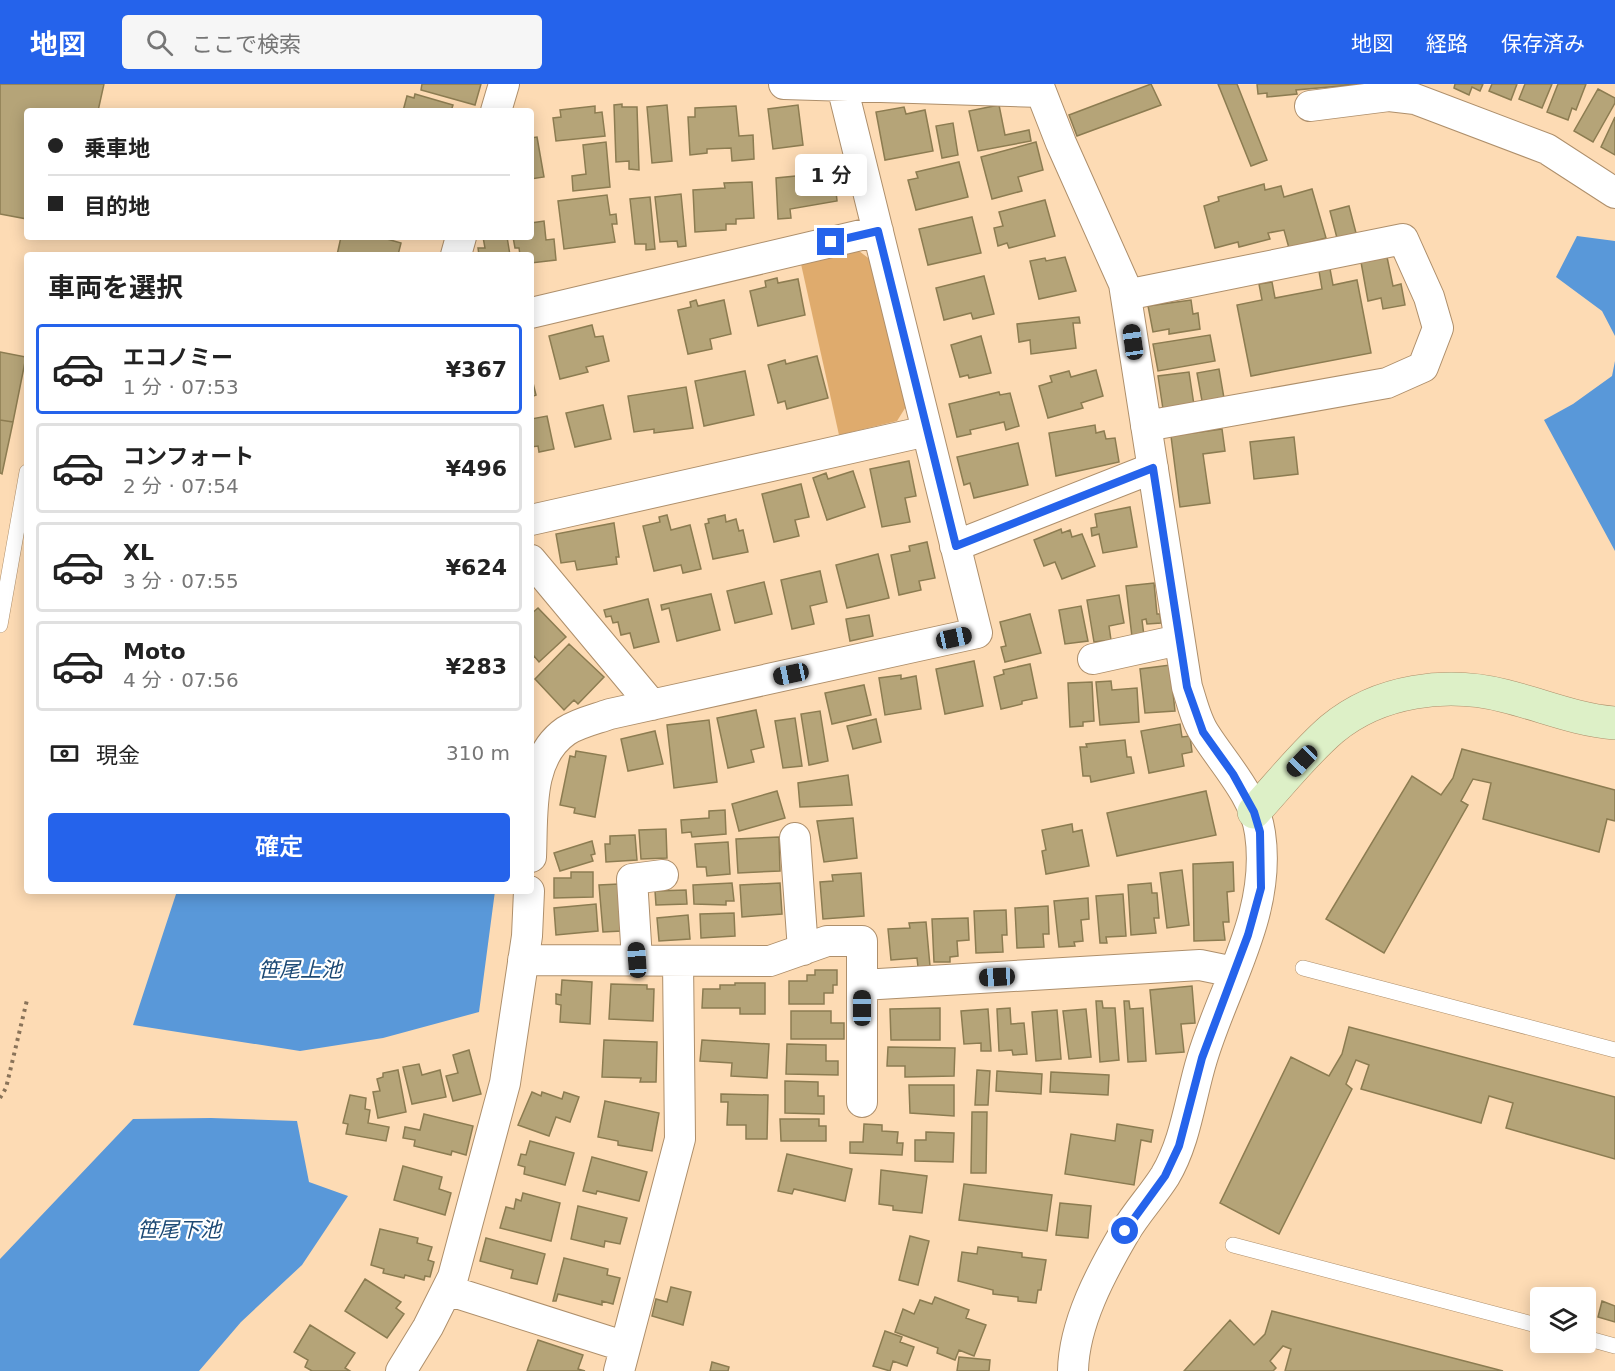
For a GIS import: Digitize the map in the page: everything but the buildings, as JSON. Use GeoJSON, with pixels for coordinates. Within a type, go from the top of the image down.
{"type":"FeatureCollection","features":[{"type":"Feature","properties":{"kind":"street"},"geometry":{"type":"LineString","coordinates":[[497,108],[504,84]]}},
{"type":"Feature","properties":{"kind":"street"},"geometry":{"type":"LineString","coordinates":[[784,84],[1040,88],[1061,143],[1124,284],[1187,687],[1203,732],[1233,774],[1254,812],[1260,832],[1261,888],[1248,935],[1202,1058],[1179,1146],[1165,1176],[1125,1231],[1087,1307],[1073,1358],[1073,1371]]}},
{"type":"Feature","properties":{"kind":"street"},"geometry":{"type":"LineString","coordinates":[[534,802],[535,784],[547,750],[567,730],[610,714],[977,633],[842,86]]}},
{"type":"Feature","properties":{"kind":"street"},"geometry":{"type":"LineString","coordinates":[[1310,106],[1389,90],[1547,149],[1615,193]]}},
{"type":"Feature","properties":{"kind":"street"},"geometry":{"type":"LineString","coordinates":[[534,312],[878,231]]}},
{"type":"Feature","properties":{"kind":"street"},"geometry":{"type":"LineString","coordinates":[[1126,294],[1403,239],[1429,297],[1438,328],[1423,367],[1387,383],[1146,426]]}},
{"type":"Feature","properties":{"kind":"street"},"geometry":{"type":"LineString","coordinates":[[534,519],[927,431]]}},
{"type":"Feature","properties":{"kind":"street"},"geometry":{"type":"LineString","coordinates":[[956,546],[1153,468]]}},
{"type":"Feature","properties":{"kind":"street"},"geometry":{"type":"LineString","coordinates":[[534,564],[652,705]]}},
{"type":"Feature","properties":{"kind":"street"},"geometry":{"type":"LineString","coordinates":[[1093,658],[1179,640]]}},
{"type":"Feature","properties":{"kind":"street"},"geometry":{"type":"LineString","coordinates":[[1254,812],[1333,729],[1374,705],[1418,690],[1462,690],[1504,696],[1552,711],[1615,723]]}},
{"type":"Feature","properties":{"kind":"street"},"geometry":{"type":"LineString","coordinates":[[795,838],[803,950]]}},
{"type":"Feature","properties":{"kind":"street"},"geometry":{"type":"LineString","coordinates":[[637,960],[632,879],[663,875]]}},
{"type":"Feature","properties":{"kind":"street"},"geometry":{"type":"LineString","coordinates":[[401,1371],[428,1327],[453,1277],[505,1083],[524,960],[529,894]]}},
{"type":"Feature","properties":{"kind":"street"},"geometry":{"type":"LineString","coordinates":[[524,960],[770,961],[827,941],[862,941],[862,1102]]}},
{"type":"Feature","properties":{"kind":"street"},"geometry":{"type":"LineString","coordinates":[[447,1290],[621,1359],[680,1139],[678,961]]}},
{"type":"Feature","properties":{"kind":"street"},"geometry":{"type":"LineString","coordinates":[[862,985],[1200,965],[1234,972]]}},
{"type":"Feature","properties":{"kind":"lane"},"geometry":{"type":"LineString","coordinates":[[0,625],[24,489]]}},
{"type":"Feature","properties":{"kind":"lane"},"geometry":{"type":"LineString","coordinates":[[1303,968],[1615,1050]]}},
{"type":"Feature","properties":{"kind":"lane"},"geometry":{"type":"LineString","coordinates":[[1233,1245],[1530,1323]]}},
{"type":"Feature","properties":{"kind":"lane"},"geometry":{"type":"LineString","coordinates":[[1596,1341],[1615,1346]]}},
{"type":"Feature","properties":{"kind":"path"},"geometry":{"type":"LineString","coordinates":[[0,1098],[6,1088],[27,1000]]}},
{"type":"Feature","properties":{"kind":"shaded area"},"geometry":{"type":"Polygon","coordinates":[[[859,251],[876,264],[907,405],[897,421],[839,435],[801,264],[859,251]]]}},
{"type":"Feature","properties":{"kind":"water"},"geometry":{"type":"Polygon","coordinates":[[[1577,236],[1615,241],[1615,336],[1602,311],[1556,277],[1577,236]]]}},
{"type":"Feature","properties":{"kind":"water"},"geometry":{"type":"Polygon","coordinates":[[[1615,361],[1615,551],[1544,420],[1573,404],[1612,376],[1615,361]]]}},
{"type":"Feature","properties":{"kind":"water","name":"笹尾上池"},"geometry":{"type":"Polygon","coordinates":[[[176,894],[495,894],[479,1012],[383,1038],[300,1051],[133,1025],[176,894]]]}},
{"type":"Feature","properties":{"kind":"water","name":"笹尾下池"},"geometry":{"type":"Polygon","coordinates":[[[211,1118],[297,1121],[309,1182],[348,1196],[302,1265],[241,1322],[199,1371],[0,1371],[0,1259],[133,1119],[211,1118]]]}},
{"type":"Feature","properties":{"kind":"route"},"geometry":{"type":"LineString","coordinates":[[831,242],[878,231],[956,546],[1153,468],[1187,687],[1203,732],[1233,774],[1254,812],[1260,832],[1261,888],[1248,935],[1202,1058],[1179,1146],[1165,1176],[1125,1231]]}}]}
